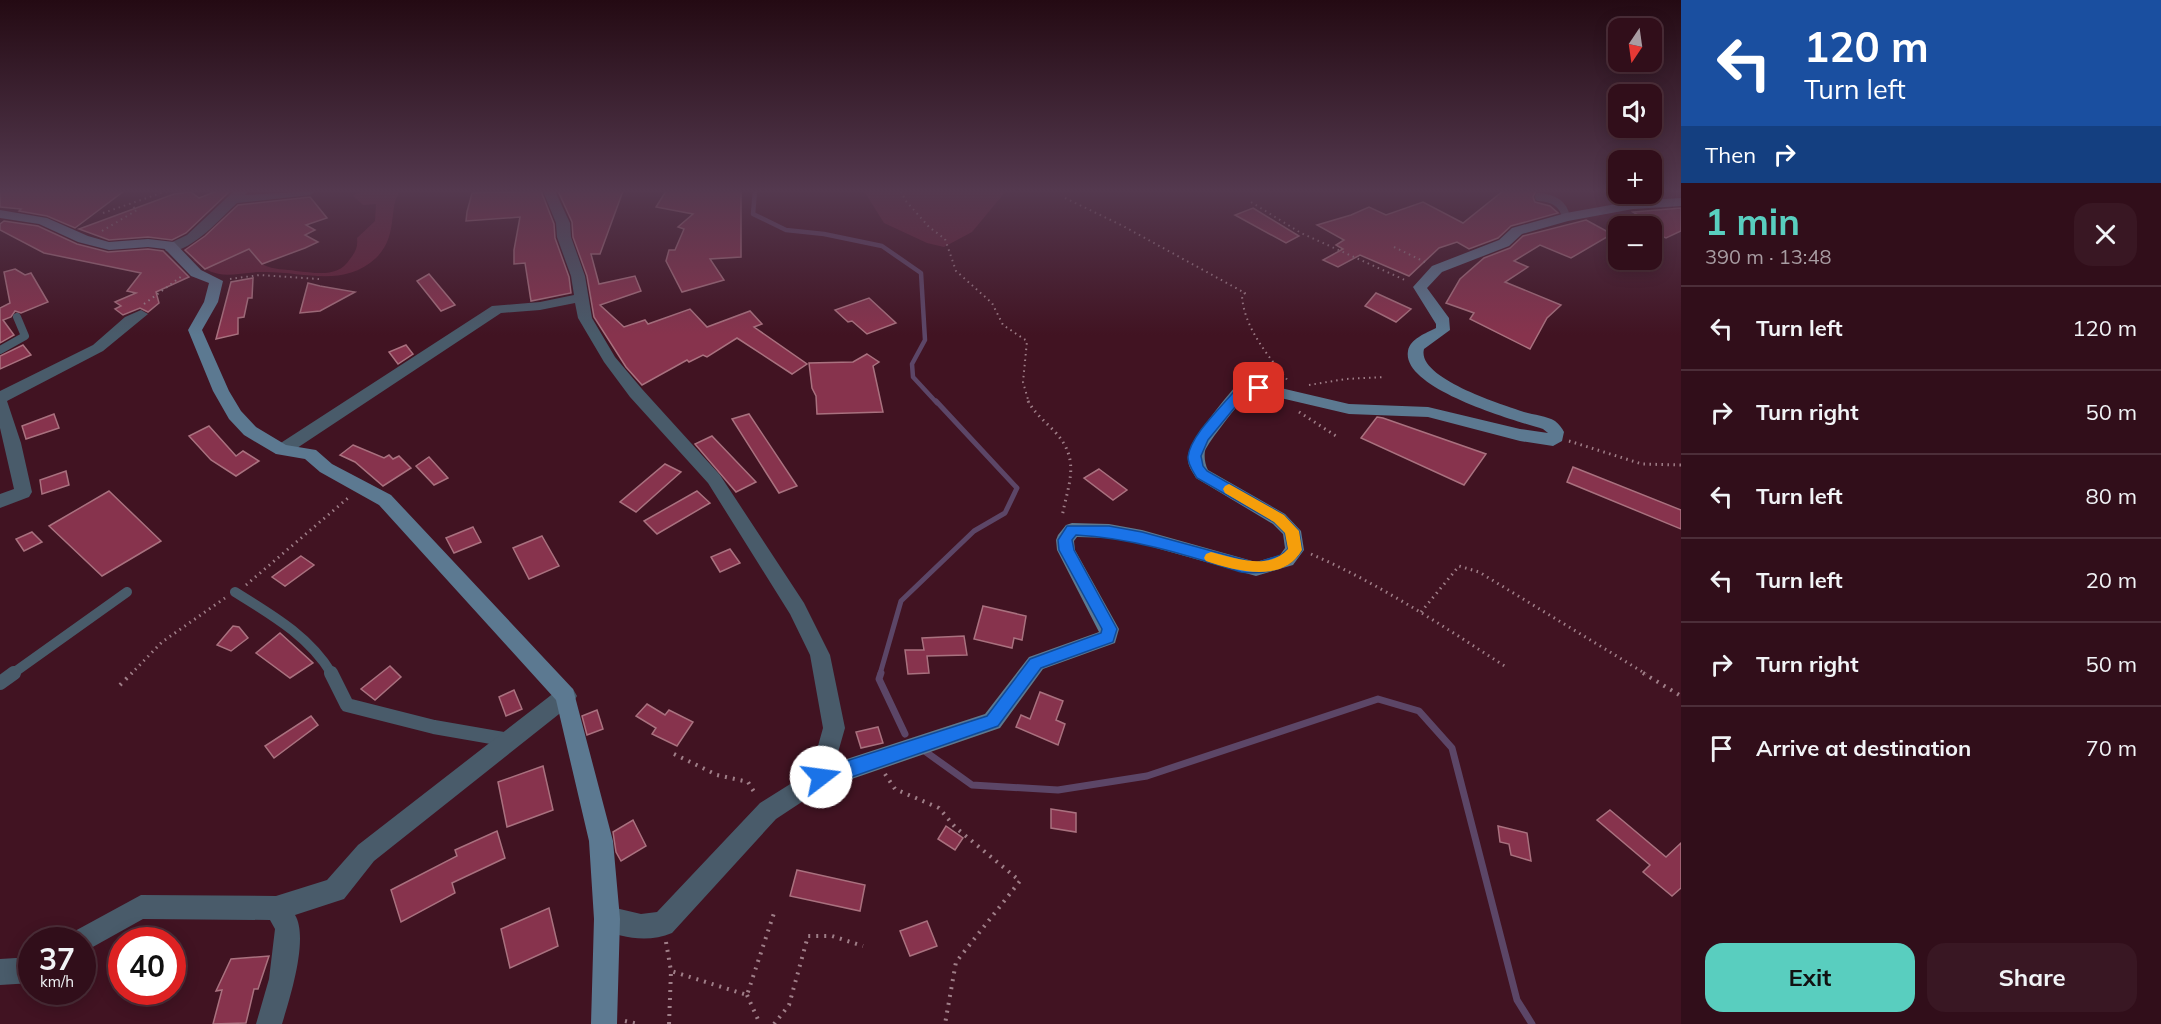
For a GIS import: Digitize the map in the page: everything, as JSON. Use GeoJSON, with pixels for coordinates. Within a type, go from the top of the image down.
{"type":"FeatureCollection","features":[{"type":"Feature","properties":{"kind":"street"},"geometry":{"type":"LineString","coordinates":[[83,239],[109,246],[148,243],[169,245],[193,269],[216,281],[211,302],[195,330],[221,391],[235,415],[250,430],[282,450],[310,454],[326,468],[385,500],[566,696],[601,842],[607,919],[604,1024]]}},
{"type":"Feature","properties":{"kind":"street"},"geometry":{"type":"LineString","coordinates":[[171,248],[190,239]]}},
{"type":"Feature","properties":{"kind":"street"},"geometry":{"type":"LineString","coordinates":[[565,239],[578,276],[585,318],[609,359],[636,393],[714,479],[797,609],[820,655],[834,728],[821,777]]}},
{"type":"Feature","properties":{"kind":"street"},"geometry":{"type":"LineString","coordinates":[[607,919],[642,927],[663,924],[768,811],[821,777],[993,721],[1036,663],[1108,637],[1109,629],[1066,550],[1065,540],[1072,530],[1109,531],[1142,537],[1241,566],[1256,568],[1286,560],[1295,550],[1292,531],[1279,519],[1202,474],[1196,466],[1195,456],[1203,438],[1241,391],[1259,388],[1289,393],[1349,409],[1428,412],[1520,435],[1545,439],[1556,437],[1556,432],[1549,425],[1516,416],[1455,393],[1439,384],[1417,360],[1415,352],[1418,345],[1443,330],[1444,325],[1441,317],[1422,296],[1420,287],[1437,269],[1504,243],[1509,239]]}},
{"type":"Feature","properties":{"kind":"street"},"geometry":{"type":"LineString","coordinates":[[282,450],[497,309],[540,306],[580,298]]}},
{"type":"Feature","properties":{"kind":"street"},"geometry":{"type":"LineString","coordinates":[[0,398],[98,348],[142,310]]}},
{"type":"Feature","properties":{"kind":"street"},"geometry":{"type":"LineString","coordinates":[[0,403],[13,442],[23,492],[0,501]]}},
{"type":"Feature","properties":{"kind":"street"},"geometry":{"type":"LineString","coordinates":[[96,933],[141,908],[276,908],[335,890],[366,853],[566,696]]}},
{"type":"Feature","properties":{"kind":"street"},"geometry":{"type":"LineString","coordinates":[[269,1024],[282,979],[288,926],[276,908]]}},
{"type":"Feature","properties":{"kind":"street"},"geometry":{"type":"LineString","coordinates":[[0,972],[18,971]]}},
{"type":"Feature","properties":{"kind":"lane"},"geometry":{"type":"LineString","coordinates":[[0,350],[25,336],[17,317]]}},
{"type":"Feature","properties":{"kind":"lane"},"geometry":{"type":"LineString","coordinates":[[0,683],[127,592]]}},
{"type":"Feature","properties":{"kind":"lane"},"geometry":{"type":"LineString","coordinates":[[236,592],[292,627],[316,650],[337,679],[347,705],[434,727],[510,740]]}},
{"type":"Feature","properties":{"kind":"path"},"geometry":{"type":"LineString","coordinates":[[945,239],[956,271],[992,303],[1003,325],[1027,341],[1029,347],[1021,374],[1027,400],[1038,415],[1064,441],[1071,454],[1072,468],[1062,522],[1072,530]]}},
{"type":"Feature","properties":{"kind":"path"},"geometry":{"type":"LineString","coordinates":[[1147,239],[1245,293],[1242,296],[1243,311],[1266,353],[1288,378],[1291,385],[1289,393]]}},
{"type":"Feature","properties":{"kind":"path"},"geometry":{"type":"LineString","coordinates":[[1314,239],[1420,287]]}},
{"type":"Feature","properties":{"kind":"path"},"geometry":{"type":"LineString","coordinates":[[1394,247],[1437,269]]}},
{"type":"Feature","properties":{"kind":"path"},"geometry":{"type":"LineString","coordinates":[[142,310],[193,269]]}},
{"type":"Feature","properties":{"kind":"path"},"geometry":{"type":"LineString","coordinates":[[216,281],[260,275],[319,279]]}},
{"type":"Feature","properties":{"kind":"path"},"geometry":{"type":"LineString","coordinates":[[1289,393],[1312,384],[1384,377]]}},
{"type":"Feature","properties":{"kind":"path"},"geometry":{"type":"LineString","coordinates":[[1556,437],[1642,464],[1681,465]]}},
{"type":"Feature","properties":{"kind":"path"},"geometry":{"type":"LineString","coordinates":[[1295,550],[1320,557],[1346,569],[1421,612],[1506,668]]}},
{"type":"Feature","properties":{"kind":"path"},"geometry":{"type":"LineString","coordinates":[[1421,612],[1459,566],[1479,572],[1681,696]]}},
{"type":"Feature","properties":{"kind":"path"},"geometry":{"type":"LineString","coordinates":[[674,754],[717,775],[748,782],[768,811]]}},
{"type":"Feature","properties":{"kind":"path"},"geometry":{"type":"LineString","coordinates":[[876,760],[895,789],[939,808],[954,827],[1020,881],[956,962],[945,1024]]}},
{"type":"Feature","properties":{"kind":"path"},"geometry":{"type":"LineString","coordinates":[[760,1024],[747,995],[775,910]]}},
{"type":"Feature","properties":{"kind":"path"},"geometry":{"type":"LineString","coordinates":[[663,924],[671,971],[669,1024]]}},
{"type":"Feature","properties":{"kind":"path"},"geometry":{"type":"LineString","coordinates":[[774,1024],[789,1005],[808,936],[832,936],[863,946]]}},
{"type":"Feature","properties":{"kind":"path"},"geometry":{"type":"LineString","coordinates":[[671,971],[747,995]]}},
{"type":"Feature","properties":{"kind":"shaded area"},"geometry":{"type":"Polygon","coordinates":[[[249,239],[255,256],[268,267],[326,273],[345,265],[357,244],[357,239],[388,239],[376,258],[350,273],[337,276],[266,272],[228,275],[211,272],[193,260],[206,255],[218,263],[234,256],[249,239]]]}},
{"type":"Feature","properties":{"kind":"shaded area"},"geometry":{"type":"Polygon","coordinates":[[[918,239],[959,239],[944,247],[918,239]]]}},
{"type":"Feature","properties":{"kind":"building"},"geometry":{"type":"Polygon","coordinates":[[[17,239],[66,239],[108,252],[148,249],[163,251],[189,277],[156,292],[159,303],[148,312],[140,308],[123,315],[115,309],[121,306],[115,302],[136,293],[127,291],[141,273],[44,253],[17,239]]]}},
{"type":"Feature","properties":{"kind":"building"},"geometry":{"type":"Polygon","coordinates":[[[201,239],[312,239],[318,242],[262,264],[249,249],[205,269],[185,250],[201,239]]]}},
{"type":"Feature","properties":{"kind":"building"},"geometry":{"type":"Polygon","coordinates":[[[516,239],[555,239],[569,277],[571,293],[531,301],[525,263],[514,264],[516,239]]]}},
{"type":"Feature","properties":{"kind":"building"},"geometry":{"type":"Polygon","coordinates":[[[574,239],[606,239],[600,254],[591,254],[599,284],[635,276],[641,291],[600,305],[624,327],[645,320],[648,324],[690,309],[707,327],[750,311],[762,324],[754,327],[807,364],[792,374],[737,338],[707,357],[703,355],[689,362],[687,360],[642,385],[626,367],[594,317],[587,276],[574,239]]]}},
{"type":"Feature","properties":{"kind":"building"},"geometry":{"type":"Polygon","coordinates":[[[680,239],[741,239],[741,257],[710,259],[724,280],[682,292],[666,261],[669,250],[675,250],[680,239]]]}},
{"type":"Feature","properties":{"kind":"building"},"geometry":{"type":"Polygon","coordinates":[[[1278,239],[1294,239],[1286,243],[1278,239]]]}},
{"type":"Feature","properties":{"kind":"building"},"geometry":{"type":"Polygon","coordinates":[[[1342,239],[1496,239],[1469,249],[1457,242],[1439,248],[1409,276],[1360,255],[1338,267],[1323,260],[1343,249],[1336,245],[1344,240],[1342,239]]]}},
{"type":"Feature","properties":{"kind":"building"},"geometry":{"type":"Polygon","coordinates":[[[1520,239],[1604,239],[1571,258],[1540,245],[1514,261],[1528,267],[1505,282],[1561,305],[1547,318],[1530,349],[1470,319],[1474,313],[1446,303],[1460,279],[1484,258],[1510,248],[1520,239]]]}},
{"type":"Feature","properties":{"kind":"building"},"geometry":{"type":"Polygon","coordinates":[[[15,269],[25,275],[31,273],[48,302],[21,313],[15,311],[11,317],[3,320],[14,335],[0,343],[0,308],[10,303],[4,272],[15,269]]]}},
{"type":"Feature","properties":{"kind":"building"},"geometry":{"type":"Polygon","coordinates":[[[429,274],[455,305],[441,311],[417,281],[429,274]]]}},
{"type":"Feature","properties":{"kind":"building"},"geometry":{"type":"Polygon","coordinates":[[[253,278],[252,298],[248,298],[244,317],[238,318],[238,334],[216,339],[231,282],[253,278]]]}},
{"type":"Feature","properties":{"kind":"building"},"geometry":{"type":"Polygon","coordinates":[[[308,283],[355,292],[320,311],[300,313],[308,283]]]}},
{"type":"Feature","properties":{"kind":"building"},"geometry":{"type":"Polygon","coordinates":[[[1376,293],[1411,309],[1396,322],[1365,306],[1376,293]]]}},
{"type":"Feature","properties":{"kind":"building"},"geometry":{"type":"Polygon","coordinates":[[[869,298],[896,323],[867,334],[835,310],[869,298]]]}},
{"type":"Feature","properties":{"kind":"building"},"geometry":{"type":"Polygon","coordinates":[[[23,345],[31,355],[0,369],[0,356],[23,345]]]}},
{"type":"Feature","properties":{"kind":"building"},"geometry":{"type":"Polygon","coordinates":[[[406,345],[413,354],[398,364],[389,352],[406,345]]]}},
{"type":"Feature","properties":{"kind":"building"},"geometry":{"type":"Polygon","coordinates":[[[867,354],[879,362],[873,366],[883,412],[817,414],[816,396],[812,388],[809,363],[853,362],[867,354]]]}},
{"type":"Feature","properties":{"kind":"building"},"geometry":{"type":"Polygon","coordinates":[[[54,414],[59,428],[26,439],[22,426],[54,414]]]}},
{"type":"Feature","properties":{"kind":"building"},"geometry":{"type":"Polygon","coordinates":[[[749,414],[797,486],[779,493],[732,419],[749,414]]]}},
{"type":"Feature","properties":{"kind":"building"},"geometry":{"type":"Polygon","coordinates":[[[1377,417],[1486,454],[1464,485],[1361,438],[1377,417]]]}},
{"type":"Feature","properties":{"kind":"building"},"geometry":{"type":"Polygon","coordinates":[[[209,426],[236,456],[243,451],[259,461],[236,476],[211,460],[189,436],[209,426]]]}},
{"type":"Feature","properties":{"kind":"building"},"geometry":{"type":"Polygon","coordinates":[[[712,436],[756,482],[736,492],[695,444],[712,436]]]}},
{"type":"Feature","properties":{"kind":"building"},"geometry":{"type":"Polygon","coordinates":[[[353,445],[384,458],[389,455],[393,459],[399,456],[411,468],[383,486],[355,462],[340,455],[353,445]]]}},
{"type":"Feature","properties":{"kind":"building"},"geometry":{"type":"Polygon","coordinates":[[[429,457],[448,478],[434,485],[416,466],[429,457]]]}},
{"type":"Feature","properties":{"kind":"building"},"geometry":{"type":"Polygon","coordinates":[[[665,464],[681,472],[636,512],[620,502],[665,464]]]}},
{"type":"Feature","properties":{"kind":"building"},"geometry":{"type":"Polygon","coordinates":[[[1573,467],[1681,510],[1681,529],[1567,482],[1573,467]]]}},
{"type":"Feature","properties":{"kind":"building"},"geometry":{"type":"Polygon","coordinates":[[[1099,469],[1127,490],[1113,500],[1084,478],[1099,469]]]}},
{"type":"Feature","properties":{"kind":"building"},"geometry":{"type":"Polygon","coordinates":[[[66,471],[69,485],[42,494],[40,480],[66,471]]]}},
{"type":"Feature","properties":{"kind":"building"},"geometry":{"type":"Polygon","coordinates":[[[109,491],[161,541],[102,576],[49,526],[109,491]]]}},
{"type":"Feature","properties":{"kind":"building"},"geometry":{"type":"Polygon","coordinates":[[[697,491],[710,503],[657,534],[644,521],[697,491]]]}},
{"type":"Feature","properties":{"kind":"building"},"geometry":{"type":"Polygon","coordinates":[[[473,527],[481,542],[454,553],[446,538],[473,527]]]}},
{"type":"Feature","properties":{"kind":"building"},"geometry":{"type":"Polygon","coordinates":[[[32,532],[42,542],[24,551],[16,539],[32,532]]]}},
{"type":"Feature","properties":{"kind":"building"},"geometry":{"type":"Polygon","coordinates":[[[542,536],[559,566],[529,579],[513,548],[542,536]]]}},
{"type":"Feature","properties":{"kind":"building"},"geometry":{"type":"Polygon","coordinates":[[[730,549],[740,563],[720,572],[711,557],[730,549]]]}},
{"type":"Feature","properties":{"kind":"building"},"geometry":{"type":"Polygon","coordinates":[[[301,556],[314,565],[285,586],[272,577],[301,556]]]}},
{"type":"Feature","properties":{"kind":"building"},"geometry":{"type":"Polygon","coordinates":[[[983,606],[1026,616],[1022,640],[1014,638],[1012,648],[974,639],[983,606]]]}},
{"type":"Feature","properties":{"kind":"building"},"geometry":{"type":"Polygon","coordinates":[[[233,626],[239,627],[248,638],[231,651],[217,645],[233,626]]]}},
{"type":"Feature","properties":{"kind":"building"},"geometry":{"type":"Polygon","coordinates":[[[280,633],[313,663],[290,678],[256,653],[280,633]]]}},
{"type":"Feature","properties":{"kind":"building"},"geometry":{"type":"Polygon","coordinates":[[[964,636],[967,655],[927,656],[929,673],[908,674],[905,650],[924,650],[922,638],[964,636]]]}},
{"type":"Feature","properties":{"kind":"building"},"geometry":{"type":"Polygon","coordinates":[[[390,666],[401,677],[375,700],[361,689],[390,666]]]}},
{"type":"Feature","properties":{"kind":"building"},"geometry":{"type":"Polygon","coordinates":[[[514,690],[522,709],[506,716],[499,697],[514,690]]]}},
{"type":"Feature","properties":{"kind":"building"},"geometry":{"type":"Polygon","coordinates":[[[1040,692],[1063,701],[1056,720],[1065,724],[1058,745],[1016,727],[1021,715],[1030,719],[1040,692]]]}},
{"type":"Feature","properties":{"kind":"building"},"geometry":{"type":"Polygon","coordinates":[[[647,704],[665,715],[669,710],[693,722],[677,746],[652,734],[656,728],[636,716],[647,704]]]}},
{"type":"Feature","properties":{"kind":"building"},"geometry":{"type":"Polygon","coordinates":[[[597,710],[603,729],[587,735],[582,716],[597,710]]]}},
{"type":"Feature","properties":{"kind":"building"},"geometry":{"type":"Polygon","coordinates":[[[311,716],[318,725],[274,758],[265,746],[311,716]]]}},
{"type":"Feature","properties":{"kind":"building"},"geometry":{"type":"Polygon","coordinates":[[[878,727],[883,743],[861,748],[856,732],[878,727]]]}},
{"type":"Feature","properties":{"kind":"building"},"geometry":{"type":"Polygon","coordinates":[[[543,766],[553,810],[507,827],[498,782],[543,766]]]}},
{"type":"Feature","properties":{"kind":"building"},"geometry":{"type":"Polygon","coordinates":[[[1051,809],[1076,813],[1076,832],[1051,828],[1051,809]]]}},
{"type":"Feature","properties":{"kind":"building"},"geometry":{"type":"Polygon","coordinates":[[[1610,810],[1666,857],[1681,843],[1681,888],[1672,896],[1643,872],[1650,865],[1597,820],[1610,810]]]}},
{"type":"Feature","properties":{"kind":"building"},"geometry":{"type":"Polygon","coordinates":[[[633,820],[646,846],[621,861],[616,852],[613,832],[633,820]]]}},
{"type":"Feature","properties":{"kind":"building"},"geometry":{"type":"Polygon","coordinates":[[[946,826],[963,838],[955,850],[938,839],[946,826]]]}},
{"type":"Feature","properties":{"kind":"building"},"geometry":{"type":"Polygon","coordinates":[[[1498,826],[1527,833],[1531,861],[1511,855],[1509,844],[1500,842],[1498,826]]]}},
{"type":"Feature","properties":{"kind":"building"},"geometry":{"type":"Polygon","coordinates":[[[497,831],[505,858],[452,883],[455,893],[401,922],[391,890],[457,856],[455,850],[497,831]]]}},
{"type":"Feature","properties":{"kind":"building"},"geometry":{"type":"Polygon","coordinates":[[[797,870],[865,885],[860,911],[790,896],[797,870]]]}},
{"type":"Feature","properties":{"kind":"building"},"geometry":{"type":"Polygon","coordinates":[[[549,908],[558,946],[510,968],[501,929],[549,908]]]}},
{"type":"Feature","properties":{"kind":"building"},"geometry":{"type":"Polygon","coordinates":[[[927,921],[937,946],[910,956],[900,931],[927,921]]]}},
{"type":"Feature","properties":{"kind":"building"},"geometry":{"type":"Polygon","coordinates":[[[269,956],[258,989],[254,989],[246,1023],[213,1024],[222,990],[216,991],[231,959],[269,956]]]}},
{"type":"Feature","properties":{"kind":"waterway"},"geometry":{"type":"LineString","coordinates":[[847,239],[882,246],[921,273],[925,340],[912,364],[913,377],[937,403]]}},
{"type":"Feature","properties":{"kind":"waterway"},"geometry":{"type":"LineString","coordinates":[[880,674],[901,601],[974,531],[1005,513],[1017,488],[936,401]]}},
{"type":"Feature","properties":{"kind":"waterway"},"geometry":{"type":"LineString","coordinates":[[881,673],[879,679],[905,734]]}},
{"type":"Feature","properties":{"kind":"waterway"},"geometry":{"type":"LineString","coordinates":[[926,752],[972,785],[1058,790],[1147,776],[1378,699],[1419,711],[1452,748],[1517,1000],[1532,1024]]}},
{"type":"Feature","properties":{"kind":"slow traffic"},"geometry":{"type":"LineString","coordinates":[[1211,558],[1256,568],[1271,566],[1286,560],[1295,550],[1292,531],[1279,519],[1229,489]]}},
{"type":"Feature","properties":{"kind":"route"},"geometry":{"type":"LineString","coordinates":[[821,777],[843,772],[993,721],[1036,663],[1108,637],[1109,629],[1066,550],[1065,540],[1067,534],[1072,530],[1109,531],[1142,537],[1241,566],[1256,568],[1271,566],[1286,560],[1295,550],[1292,531],[1279,519],[1250,500],[1202,474],[1196,466],[1195,456],[1203,438],[1235,398],[1241,391],[1259,388]]}}]}
